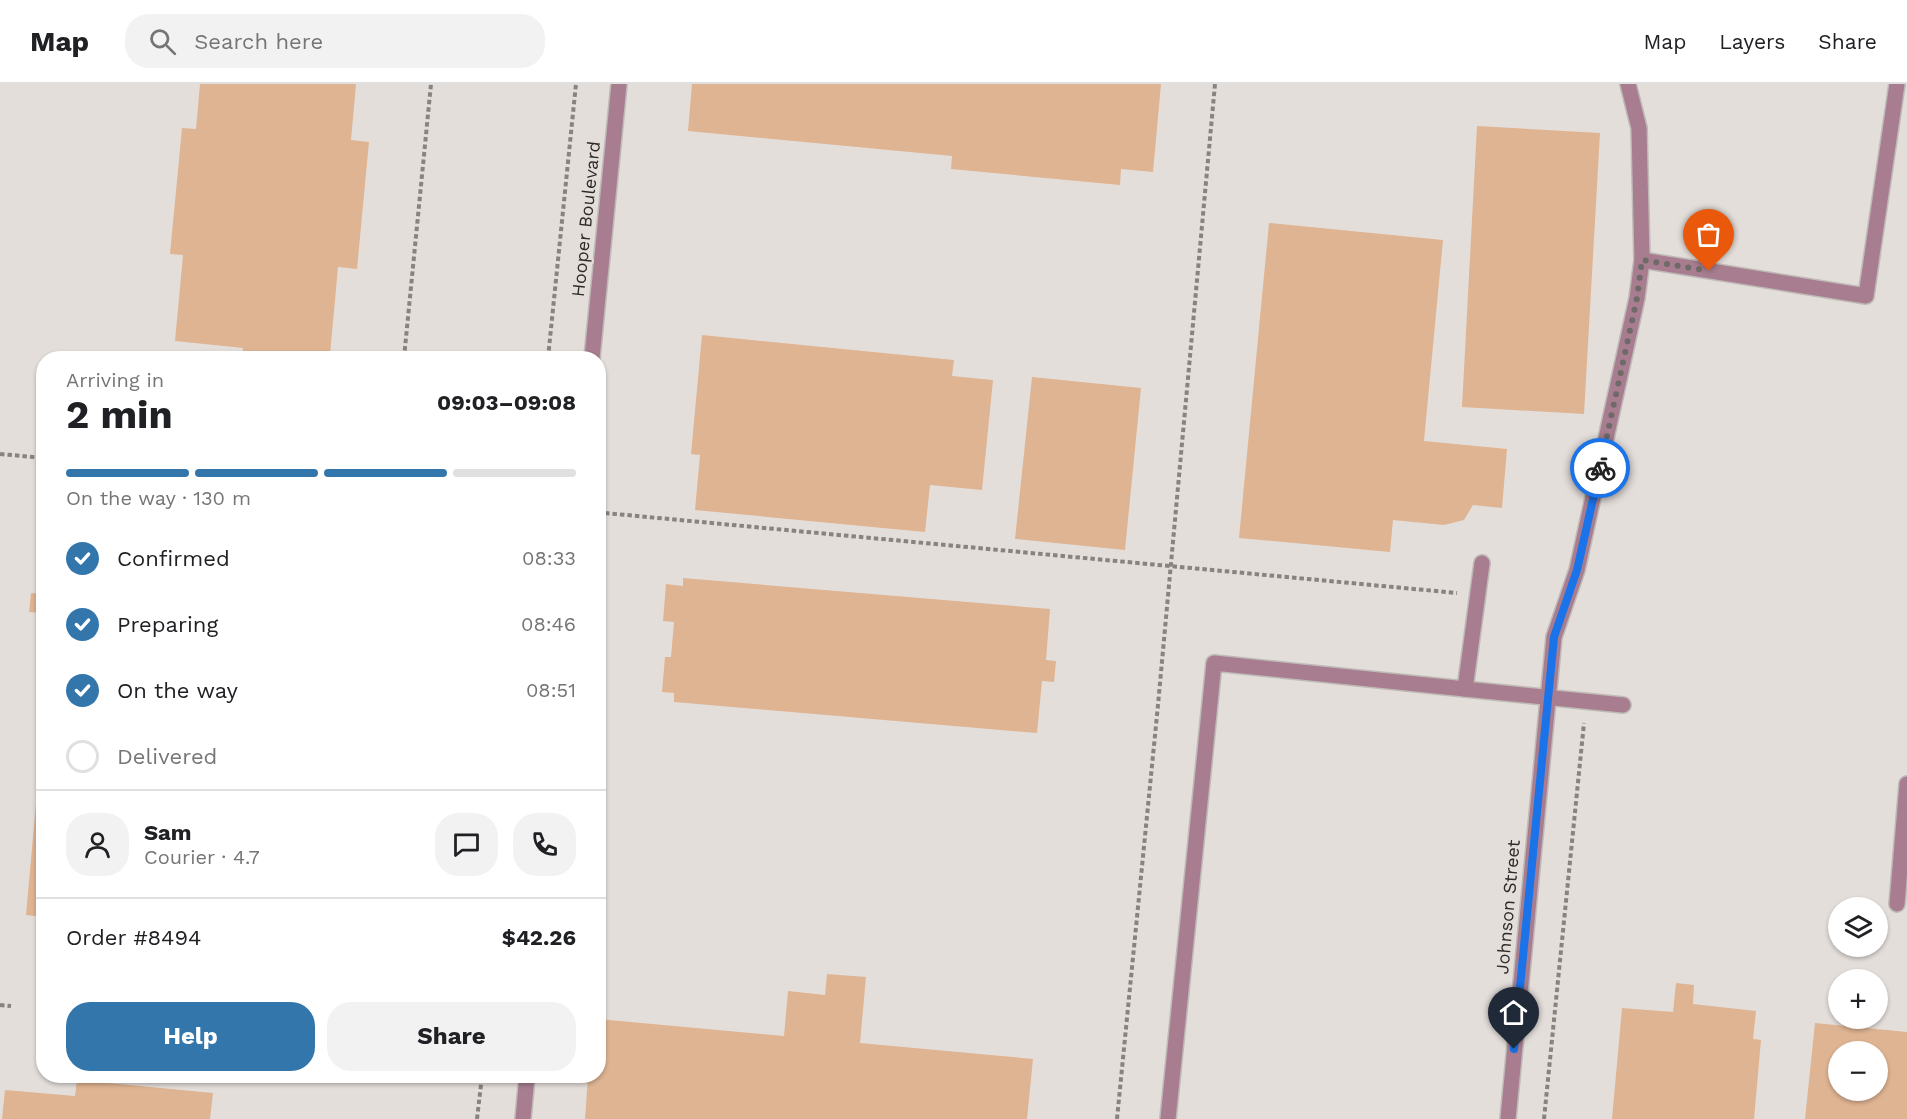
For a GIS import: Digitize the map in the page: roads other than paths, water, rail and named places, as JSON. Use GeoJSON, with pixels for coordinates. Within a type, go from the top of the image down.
{"type":"FeatureCollection","features":[{"type":"Feature","properties":{"kind":"street","name":"Hooper Boulevard"},"geometry":{"type":"LineString","coordinates":[[593,351],[619,84]]}},
{"type":"Feature","properties":{"kind":"street","name":"Johnson Street"},"geometry":{"type":"LineString","coordinates":[[1508,1119],[1554,637],[1577,570],[1637,298],[1642,260],[1639,128],[1628,84]]}},
{"type":"Feature","properties":{"kind":"street"},"geometry":{"type":"LineString","coordinates":[[1642,260],[1866,296],[1897,84]]}},
{"type":"Feature","properties":{"kind":"street"},"geometry":{"type":"LineString","coordinates":[[1466,689],[1482,563]]}},
{"type":"Feature","properties":{"kind":"street"},"geometry":{"type":"LineString","coordinates":[[1167,1119],[1214,663],[1623,705]]}},
{"type":"Feature","properties":{"kind":"street"},"geometry":{"type":"LineString","coordinates":[[1897,904],[1907,784]]}},
{"type":"Feature","properties":{"kind":"street"},"geometry":{"type":"LineString","coordinates":[[523,1119],[526,1083]]}}]}
